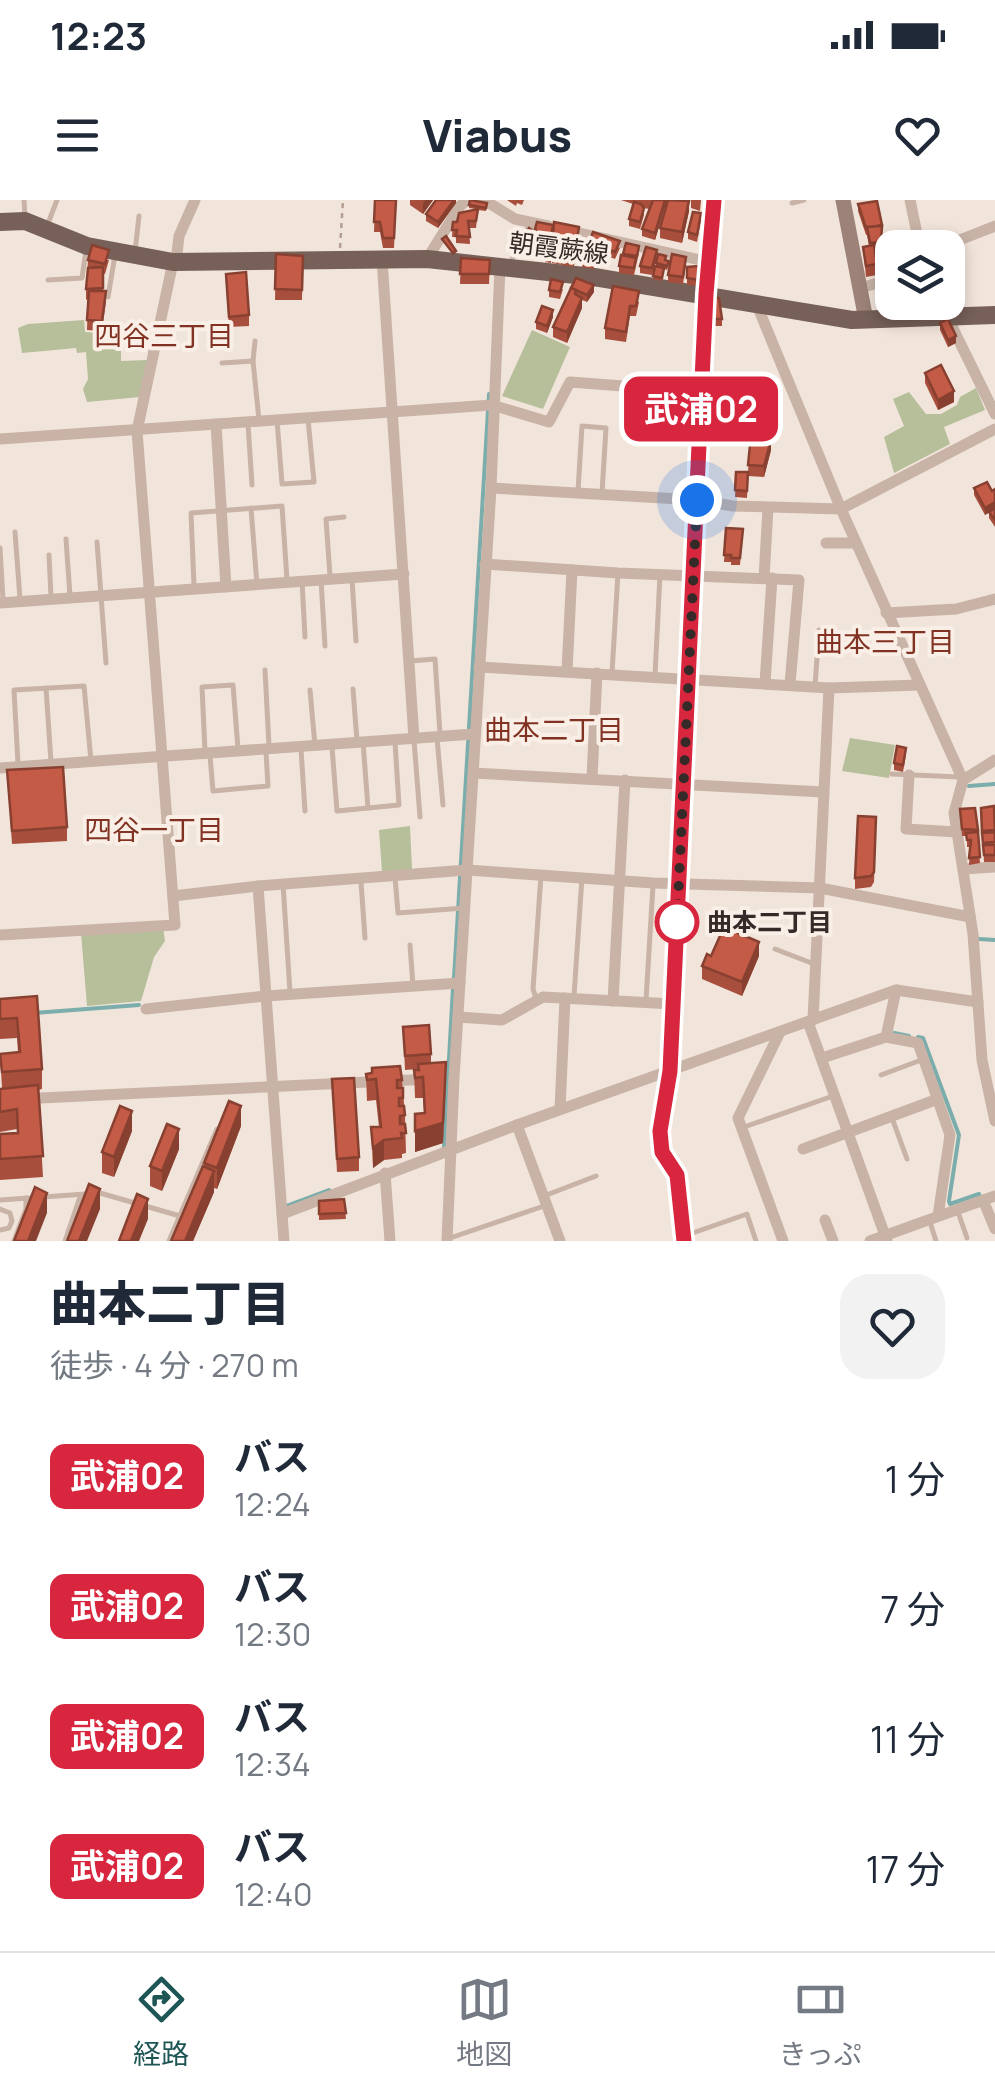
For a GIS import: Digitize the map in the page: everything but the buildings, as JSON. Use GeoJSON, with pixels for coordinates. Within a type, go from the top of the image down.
{"type":"FeatureCollection","features":[{"type":"Feature","properties":{"kind":"main road"},"geometry":{"type":"LineString","coordinates":[[842,200],[866,320]]}},
{"type":"Feature","properties":{"kind":"main road","name":"朝霞蕨線"},"geometry":{"type":"LineString","coordinates":[[0,222],[25,221],[86,246],[174,262],[426,259],[875,319]]}},
{"type":"Feature","properties":{"kind":"main road","name":"朝霞蕨線"},"geometry":{"type":"LineString","coordinates":[[965,312],[995,315]]}},
{"type":"Feature","properties":{"kind":"street"},"geometry":{"type":"LineString","coordinates":[[0,935],[175,924],[137,431],[179,236],[195,200]]}},
{"type":"Feature","properties":{"kind":"street"},"geometry":{"type":"LineString","coordinates":[[426,259],[467,200]]}},
{"type":"Feature","properties":{"kind":"street"},"geometry":{"type":"LineString","coordinates":[[484,200],[514,219],[710,262]]}},
{"type":"Feature","properties":{"kind":"street"},"geometry":{"type":"LineString","coordinates":[[684,1239],[677,1175],[662,1152],[660,1131],[670,1071],[706,294],[714,200]]}},
{"type":"Feature","properties":{"kind":"street"},"geometry":{"type":"LineString","coordinates":[[910,200],[916,230]]}},
{"type":"Feature","properties":{"kind":"street"},"geometry":{"type":"LineString","coordinates":[[965,238],[995,226]]}},
{"type":"Feature","properties":{"kind":"street"},"geometry":{"type":"LineString","coordinates":[[382,258],[414,738]]}},
{"type":"Feature","properties":{"kind":"street"},"geometry":{"type":"LineString","coordinates":[[447,1240],[492,405],[504,267]]}},
{"type":"Feature","properties":{"kind":"street"},"geometry":{"type":"LineString","coordinates":[[860,288],[875,284]]}},
{"type":"Feature","properties":{"kind":"street"},"geometry":{"type":"LineString","coordinates":[[756,303],[886,612],[962,778],[957,832],[970,917],[982,1060],[995,1120]]}},
{"type":"Feature","properties":{"kind":"street"},"geometry":{"type":"LineString","coordinates":[[950,320],[995,414]]}},
{"type":"Feature","properties":{"kind":"street"},"geometry":{"type":"LineString","coordinates":[[0,439],[492,405],[549,422],[570,382],[702,392]]}},
{"type":"Feature","properties":{"kind":"street"},"geometry":{"type":"LineString","coordinates":[[216,424],[226,587]]}},
{"type":"Feature","properties":{"kind":"street"},"geometry":{"type":"LineString","coordinates":[[490,488],[842,510],[995,430]]}},
{"type":"Feature","properties":{"kind":"street"},"geometry":{"type":"LineString","coordinates":[[765,683],[768,508]]}},
{"type":"Feature","properties":{"kind":"street"},"geometry":{"type":"LineString","coordinates":[[826,543],[856,542]]}},
{"type":"Feature","properties":{"kind":"street"},"geometry":{"type":"LineString","coordinates":[[486,564],[799,580],[790,684]]}},
{"type":"Feature","properties":{"kind":"street"},"geometry":{"type":"LineString","coordinates":[[567,671],[572,570]]}},
{"type":"Feature","properties":{"kind":"street"},"geometry":{"type":"LineString","coordinates":[[2,603],[404,574]]}},
{"type":"Feature","properties":{"kind":"street"},"geometry":{"type":"LineString","coordinates":[[886,612],[956,610],[995,599]]}},
{"type":"Feature","properties":{"kind":"street"},"geometry":{"type":"LineString","coordinates":[[480,667],[829,688],[920,685]]}},
{"type":"Feature","properties":{"kind":"street"},"geometry":{"type":"LineString","coordinates":[[592,778],[597,672]]}},
{"type":"Feature","properties":{"kind":"street"},"geometry":{"type":"LineString","coordinates":[[829,688],[810,1021],[886,1238]]}},
{"type":"Feature","properties":{"kind":"street"},"geometry":{"type":"LineString","coordinates":[[0,768],[474,734]]}},
{"type":"Feature","properties":{"kind":"street"},"geometry":{"type":"LineString","coordinates":[[962,778],[995,760]]}},
{"type":"Feature","properties":{"kind":"street"},"geometry":{"type":"LineString","coordinates":[[473,773],[823,792]]}},
{"type":"Feature","properties":{"kind":"street"},"geometry":{"type":"LineString","coordinates":[[909,775],[906,829],[957,832]]}},
{"type":"Feature","properties":{"kind":"street"},"geometry":{"type":"LineString","coordinates":[[613,1001],[625,780]]}},
{"type":"Feature","properties":{"kind":"street"},"geometry":{"type":"LineString","coordinates":[[962,869],[995,866]]}},
{"type":"Feature","properties":{"kind":"street"},"geometry":{"type":"LineString","coordinates":[[173,896],[467,870],[654,883],[820,888],[970,917]]}},
{"type":"Feature","properties":{"kind":"street"},"geometry":{"type":"LineString","coordinates":[[258,886],[284,1241]]}},
{"type":"Feature","properties":{"kind":"street"},"geometry":{"type":"LineString","coordinates":[[146,1009],[266,996],[460,984]]}},
{"type":"Feature","properties":{"kind":"street"},"geometry":{"type":"LineString","coordinates":[[886,1036],[896,990]]}},
{"type":"Feature","properties":{"kind":"street"},"geometry":{"type":"LineString","coordinates":[[282,1214],[517,1124],[896,990],[995,997]]}},
{"type":"Feature","properties":{"kind":"street"},"geometry":{"type":"LineString","coordinates":[[458,1017],[502,1020],[544,997],[673,1004]]}},
{"type":"Feature","properties":{"kind":"street"},"geometry":{"type":"LineString","coordinates":[[560,1109],[570,998]]}},
{"type":"Feature","properties":{"kind":"street"},"geometry":{"type":"LineString","coordinates":[[780,1032],[738,1118],[783,1241]]}},
{"type":"Feature","properties":{"kind":"street"},"geometry":{"type":"LineString","coordinates":[[822,1058],[886,1036],[918,1043],[950,1135],[934,1218]]}},
{"type":"Feature","properties":{"kind":"street"},"geometry":{"type":"LineString","coordinates":[[0,1100],[454,1078]]}},
{"type":"Feature","properties":{"kind":"street"},"geometry":{"type":"LineString","coordinates":[[803,1149],[938,1099]]}},
{"type":"Feature","properties":{"kind":"street"},"geometry":{"type":"LineString","coordinates":[[517,1124],[560,1241]]}},
{"type":"Feature","properties":{"kind":"street"},"geometry":{"type":"LineString","coordinates":[[386,1173],[390,1241]]}},
{"type":"Feature","properties":{"kind":"street"},"geometry":{"type":"LineString","coordinates":[[870,1241],[989,1198],[995,1229]]}},
{"type":"Feature","properties":{"kind":"street"},"geometry":{"type":"LineString","coordinates":[[825,1220],[833,1241]]}},
{"type":"Feature","properties":{"kind":"lane"},"geometry":{"type":"LineString","coordinates":[[24,200],[25,221]]}},
{"type":"Feature","properties":{"kind":"lane"},"geometry":{"type":"LineString","coordinates":[[46,229],[56,200]]}},
{"type":"Feature","properties":{"kind":"lane"},"geometry":{"type":"LineString","coordinates":[[792,203],[804,200]]}},
{"type":"Feature","properties":{"kind":"lane"},"geometry":{"type":"LineString","coordinates":[[108,297],[139,216]]}},
{"type":"Feature","properties":{"kind":"lane"},"geometry":{"type":"LineString","coordinates":[[504,267],[530,223]]}},
{"type":"Feature","properties":{"kind":"lane"},"geometry":{"type":"LineString","coordinates":[[48,280],[82,278],[86,246]]}},
{"type":"Feature","properties":{"kind":"lane"},"geometry":{"type":"LineString","coordinates":[[252,486],[255,341]]}},
{"type":"Feature","properties":{"kind":"lane"},"geometry":{"type":"LineString","coordinates":[[222,363],[253,361]]}},
{"type":"Feature","properties":{"kind":"lane"},"geometry":{"type":"LineString","coordinates":[[277,418],[282,484],[314,482],[308,416]]}},
{"type":"Feature","properties":{"kind":"lane"},"geometry":{"type":"LineString","coordinates":[[578,494],[582,426],[606,428],[602,495]]}},
{"type":"Feature","properties":{"kind":"lane"},"geometry":{"type":"LineString","coordinates":[[194,589],[191,513],[222,510],[282,506],[287,582]]}},
{"type":"Feature","properties":{"kind":"lane"},"geometry":{"type":"LineString","coordinates":[[251,508],[257,585]]}},
{"type":"Feature","properties":{"kind":"lane"},"geometry":{"type":"LineString","coordinates":[[325,646],[326,519],[344,518]]}},
{"type":"Feature","properties":{"kind":"lane"},"geometry":{"type":"LineString","coordinates":[[16,532],[20,602]]}},
{"type":"Feature","properties":{"kind":"lane"},"geometry":{"type":"LineString","coordinates":[[66,539],[70,598]]}},
{"type":"Feature","properties":{"kind":"lane"},"geometry":{"type":"LineString","coordinates":[[97,542],[106,663]]}},
{"type":"Feature","properties":{"kind":"lane"},"geometry":{"type":"LineString","coordinates":[[0,548],[2,603]]}},
{"type":"Feature","properties":{"kind":"lane"},"geometry":{"type":"LineString","coordinates":[[48,555],[51,599]]}},
{"type":"Feature","properties":{"kind":"lane"},"geometry":{"type":"LineString","coordinates":[[612,674],[618,573]]}},
{"type":"Feature","properties":{"kind":"lane"},"geometry":{"type":"LineString","coordinates":[[655,676],[660,574]]}},
{"type":"Feature","properties":{"kind":"lane"},"geometry":{"type":"LineString","coordinates":[[352,578],[356,640]]}},
{"type":"Feature","properties":{"kind":"lane"},"geometry":{"type":"LineString","coordinates":[[302,581],[306,637]]}},
{"type":"Feature","properties":{"kind":"lane"},"geometry":{"type":"LineString","coordinates":[[815,686],[820,630]]}},
{"type":"Feature","properties":{"kind":"lane"},"geometry":{"type":"LineString","coordinates":[[410,661],[435,660],[443,805]]}},
{"type":"Feature","properties":{"kind":"lane"},"geometry":{"type":"LineString","coordinates":[[238,751],[233,685],[202,687],[213,791],[268,786],[265,670]]}},
{"type":"Feature","properties":{"kind":"lane"},"geometry":{"type":"LineString","coordinates":[[18,767],[14,690],[84,686],[91,762]]}},
{"type":"Feature","properties":{"kind":"lane"},"geometry":{"type":"LineString","coordinates":[[46,688],[51,765]]}},
{"type":"Feature","properties":{"kind":"lane"},"geometry":{"type":"LineString","coordinates":[[353,689],[368,808]]}},
{"type":"Feature","properties":{"kind":"lane"},"geometry":{"type":"LineString","coordinates":[[310,690],[315,746]]}},
{"type":"Feature","properties":{"kind":"lane"},"geometry":{"type":"LineString","coordinates":[[414,738],[420,817]]}},
{"type":"Feature","properties":{"kind":"lane"},"geometry":{"type":"LineString","coordinates":[[332,744],[337,810],[400,805],[395,740]]}},
{"type":"Feature","properties":{"kind":"lane"},"geometry":{"type":"LineString","coordinates":[[301,747],[305,811]]}},
{"type":"Feature","properties":{"kind":"lane"},"geometry":{"type":"LineString","coordinates":[[892,774],[962,778]]}},
{"type":"Feature","properties":{"kind":"lane"},"geometry":{"type":"LineString","coordinates":[[394,874],[398,913],[464,908]]}},
{"type":"Feature","properties":{"kind":"lane"},"geometry":{"type":"LineString","coordinates":[[537,1001],[533,989],[541,874]]}},
{"type":"Feature","properties":{"kind":"lane"},"geometry":{"type":"LineString","coordinates":[[360,877],[365,938]]}},
{"type":"Feature","properties":{"kind":"lane"},"geometry":{"type":"LineString","coordinates":[[570,998],[582,877]]}},
{"type":"Feature","properties":{"kind":"lane"},"geometry":{"type":"LineString","coordinates":[[646,1003],[654,883]]}},
{"type":"Feature","properties":{"kind":"lane"},"geometry":{"type":"LineString","coordinates":[[282,884],[290,995]]}},
{"type":"Feature","properties":{"kind":"lane"},"geometry":{"type":"LineString","coordinates":[[410,945],[413,986]]}},
{"type":"Feature","properties":{"kind":"lane"},"geometry":{"type":"LineString","coordinates":[[775,949],[816,965]]}},
{"type":"Feature","properties":{"kind":"lane"},"geometry":{"type":"LineString","coordinates":[[881,1075],[924,1059]]}},
{"type":"Feature","properties":{"kind":"lane"},"geometry":{"type":"LineString","coordinates":[[742,1128],[835,1095]]}},
{"type":"Feature","properties":{"kind":"lane"},"geometry":{"type":"LineString","coordinates":[[891,1116],[907,1159]]}},
{"type":"Feature","properties":{"kind":"lane"},"geometry":{"type":"LineString","coordinates":[[169,1241],[217,1129]]}},
{"type":"Feature","properties":{"kind":"lane"},"geometry":{"type":"LineString","coordinates":[[447,1240],[596,1176]]}},
{"type":"Feature","properties":{"kind":"lane"},"geometry":{"type":"LineString","coordinates":[[0,1200],[100,1193],[180,1216]]}},
{"type":"Feature","properties":{"kind":"lane"},"geometry":{"type":"LineString","coordinates":[[65,1241],[80,1196]]}},
{"type":"Feature","properties":{"kind":"lane"},"geometry":{"type":"LineString","coordinates":[[14,1241],[26,1198]]}},
{"type":"Feature","properties":{"kind":"lane"},"geometry":{"type":"LineString","coordinates":[[0,1210],[8,1211],[12,1218],[9,1228],[0,1230]]}},
{"type":"Feature","properties":{"kind":"lane"},"geometry":{"type":"LineString","coordinates":[[957,1210],[967,1238]]}},
{"type":"Feature","properties":{"kind":"lane"},"geometry":{"type":"LineString","coordinates":[[684,1239],[746,1214],[756,1241]]}},
{"type":"Feature","properties":{"kind":"lane"},"geometry":{"type":"LineString","coordinates":[[934,1218],[936,1241]]}},
{"type":"Feature","properties":{"kind":"path"},"geometry":{"type":"LineString","coordinates":[[340,259],[343,200]]}},
{"type":"Feature","properties":{"kind":"green space"},"geometry":{"type":"Polygon","coordinates":[[[84,320],[85,332],[121,335],[121,361],[148,360],[140,397],[87,402],[83,389],[88,379],[86,352],[77,353],[76,348],[22,353],[18,328],[84,320]]]}},
{"type":"Feature","properties":{"kind":"green space"},"geometry":{"type":"Polygon","coordinates":[[[532,330],[570,347],[543,409],[502,396],[532,330]]]}},
{"type":"Feature","properties":{"kind":"green space"},"geometry":{"type":"Polygon","coordinates":[[[976,388],[985,410],[944,427],[950,444],[894,473],[884,437],[904,426],[893,399],[909,392],[926,414],[941,414],[976,388]]]}},
{"type":"Feature","properties":{"kind":"green space"},"geometry":{"type":"Polygon","coordinates":[[[850,738],[895,745],[889,778],[842,771],[850,738]]]}},
{"type":"Feature","properties":{"kind":"green space"},"geometry":{"type":"Polygon","coordinates":[[[410,826],[412,869],[382,872],[379,830],[410,826]]]}},
{"type":"Feature","properties":{"kind":"green space"},"geometry":{"type":"Polygon","coordinates":[[[163,927],[165,941],[154,957],[141,1001],[87,1006],[81,933],[163,927]]]}},
{"type":"Feature","properties":{"kind":"waterway"},"geometry":{"type":"LineString","coordinates":[[454,978],[489,394]]}},
{"type":"Feature","properties":{"kind":"waterway"},"geometry":{"type":"LineString","coordinates":[[969,786],[995,784]]}},
{"type":"Feature","properties":{"kind":"waterway"},"geometry":{"type":"LineString","coordinates":[[979,939],[995,940]]}},
{"type":"Feature","properties":{"kind":"waterway"},"geometry":{"type":"LineString","coordinates":[[444,1148],[453,988]]}},
{"type":"Feature","properties":{"kind":"waterway"},"geometry":{"type":"LineString","coordinates":[[34,1013],[139,1005]]}},
{"type":"Feature","properties":{"kind":"waterway"},"geometry":{"type":"LineString","coordinates":[[894,1033],[909,1036]]}},
{"type":"Feature","properties":{"kind":"waterway"},"geometry":{"type":"LineString","coordinates":[[918,1037],[923,1038],[959,1135],[950,1204],[979,1194],[981,1200]]}},
{"type":"Feature","properties":{"kind":"waterway"},"geometry":{"type":"LineString","coordinates":[[286,1206],[329,1190]]}},
{"type":"Feature","properties":{"kind":"bus line","name":"武浦02"},"geometry":{"type":"LineString","coordinates":[[684,1241],[677,1175],[662,1152],[660,1131],[670,1071],[706,294],[714,200]]}},
{"type":"Feature","properties":{"kind":"place","name":"曲本二丁目"},"geometry":{"type":"Point","coordinates":[677,922]}},
{"type":"Feature","properties":{"kind":"district","name":"四谷三丁目"},"geometry":{"type":"Point","coordinates":[164,336]}},
{"type":"Feature","properties":{"kind":"district","name":"曲本三丁目"},"geometry":{"type":"Point","coordinates":[885,642]}},
{"type":"Feature","properties":{"kind":"district","name":"曲本二丁目"},"geometry":{"type":"Point","coordinates":[554,730]}},
{"type":"Feature","properties":{"kind":"district","name":"四谷一丁目"},"geometry":{"type":"Point","coordinates":[154,830]}},
{"type":"Feature","properties":{"kind":"route"},"geometry":{"type":"LineString","coordinates":[[677,922],[697,500]]}}]}
